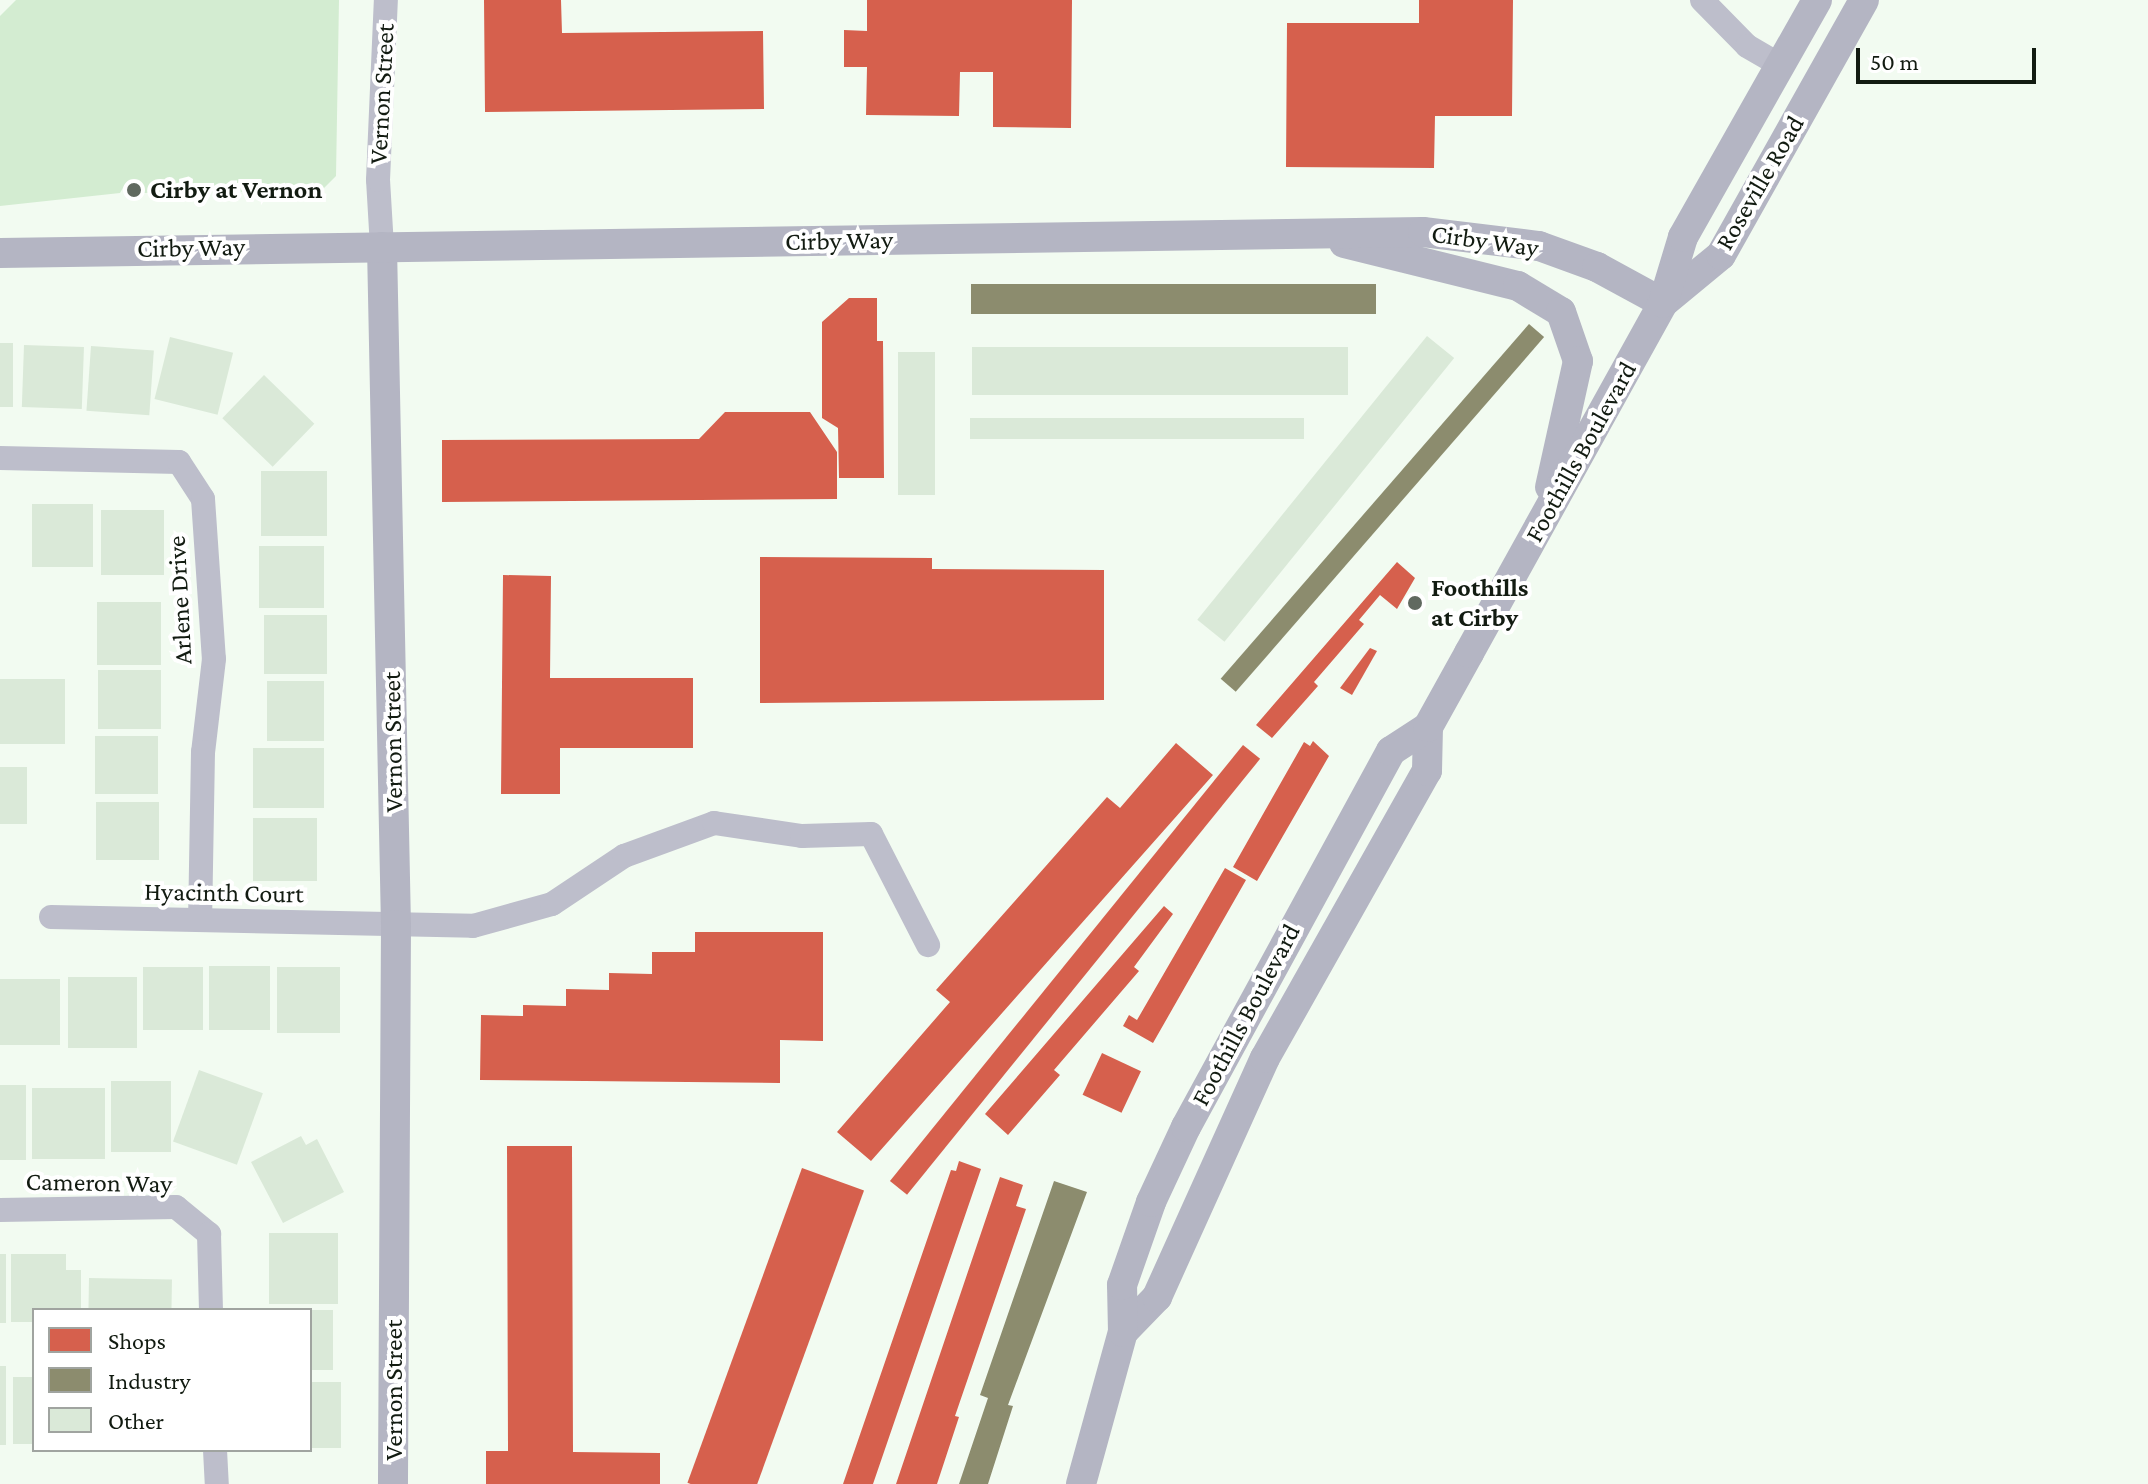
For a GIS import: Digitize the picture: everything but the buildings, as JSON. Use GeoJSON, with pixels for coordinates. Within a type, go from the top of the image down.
{"type":"FeatureCollection","features":[{"type":"Feature","properties":{"kind":"main road","name":"Roseville Road"},"geometry":{"type":"LineString","coordinates":[[1663,303],[1683,237],[1817,0]]}},
{"type":"Feature","properties":{"kind":"main road","name":"Roseville Road"},"geometry":{"type":"LineString","coordinates":[[1663,303],[1721,255],[1864,0]]}},
{"type":"Feature","properties":{"kind":"main road","name":"Cirby Way"},"geometry":{"type":"LineString","coordinates":[[0,253],[1309,234],[1502,238],[1597,267],[1663,303]]}},
{"type":"Feature","properties":{"kind":"main road"},"geometry":{"type":"LineString","coordinates":[[1309,234],[1518,286],[1561,312],[1576,349],[1576,381],[1540,528]]}},
{"type":"Feature","properties":{"kind":"main road","name":"Vernon Street"},"geometry":{"type":"LineString","coordinates":[[382,247],[396,925],[393,1484]]}},
{"type":"Feature","properties":{"kind":"main road","name":"Foothills Boulevard"},"geometry":{"type":"LineString","coordinates":[[1081,1484],[1123,1332],[1122,1285],[1151,1202],[1186,1127],[1391,751],[1428,727],[1663,303]]}},
{"type":"Feature","properties":{"kind":"main road","name":"Foothills Boulevard"},"geometry":{"type":"LineString","coordinates":[[1123,1332],[1157,1297],[1265,1058],[1427,771],[1428,727]]}},
{"type":"Feature","properties":{"kind":"street","name":"Vernon Street"},"geometry":{"type":"LineString","coordinates":[[382,247],[378,180],[386,0]]}},
{"type":"Feature","properties":{"kind":"street"},"geometry":{"type":"LineString","coordinates":[[1702,0],[1747,46],[1780,65]]}},
{"type":"Feature","properties":{"kind":"street","name":"Arlene Drive"},"geometry":{"type":"LineString","coordinates":[[0,458],[179,462],[203,499],[203,558],[214,659],[203,752],[200,920]]}},
{"type":"Feature","properties":{"kind":"street","name":"Hyacinth Court"},"geometry":{"type":"LineString","coordinates":[[51,917],[473,926],[552,904],[624,856],[714,823],[802,836],[871,834],[928,945]]}},
{"type":"Feature","properties":{"kind":"street","name":"Cameron Way"},"geometry":{"type":"LineString","coordinates":[[0,1210],[176,1207],[209,1234],[211,1308]]}},
{"type":"Feature","properties":{"kind":"street"},"geometry":{"type":"LineString","coordinates":[[215,1452],[217,1484]]}},
{"type":"Feature","properties":{"kind":"green space"},"geometry":{"type":"Polygon","coordinates":[[[16,0],[339,0],[336,176],[323,189],[308,191],[139,193],[139,186],[124,186],[120,193],[0,206],[0,16],[16,0]]]}},
{"type":"Feature","properties":{"kind":"place","name":"Cirby at Vernon"},"geometry":{"type":"Point","coordinates":[134,190]}},
{"type":"Feature","properties":{"kind":"place","name":"Foothills at Cirby"},"geometry":{"type":"Point","coordinates":[1415,603]}}]}
